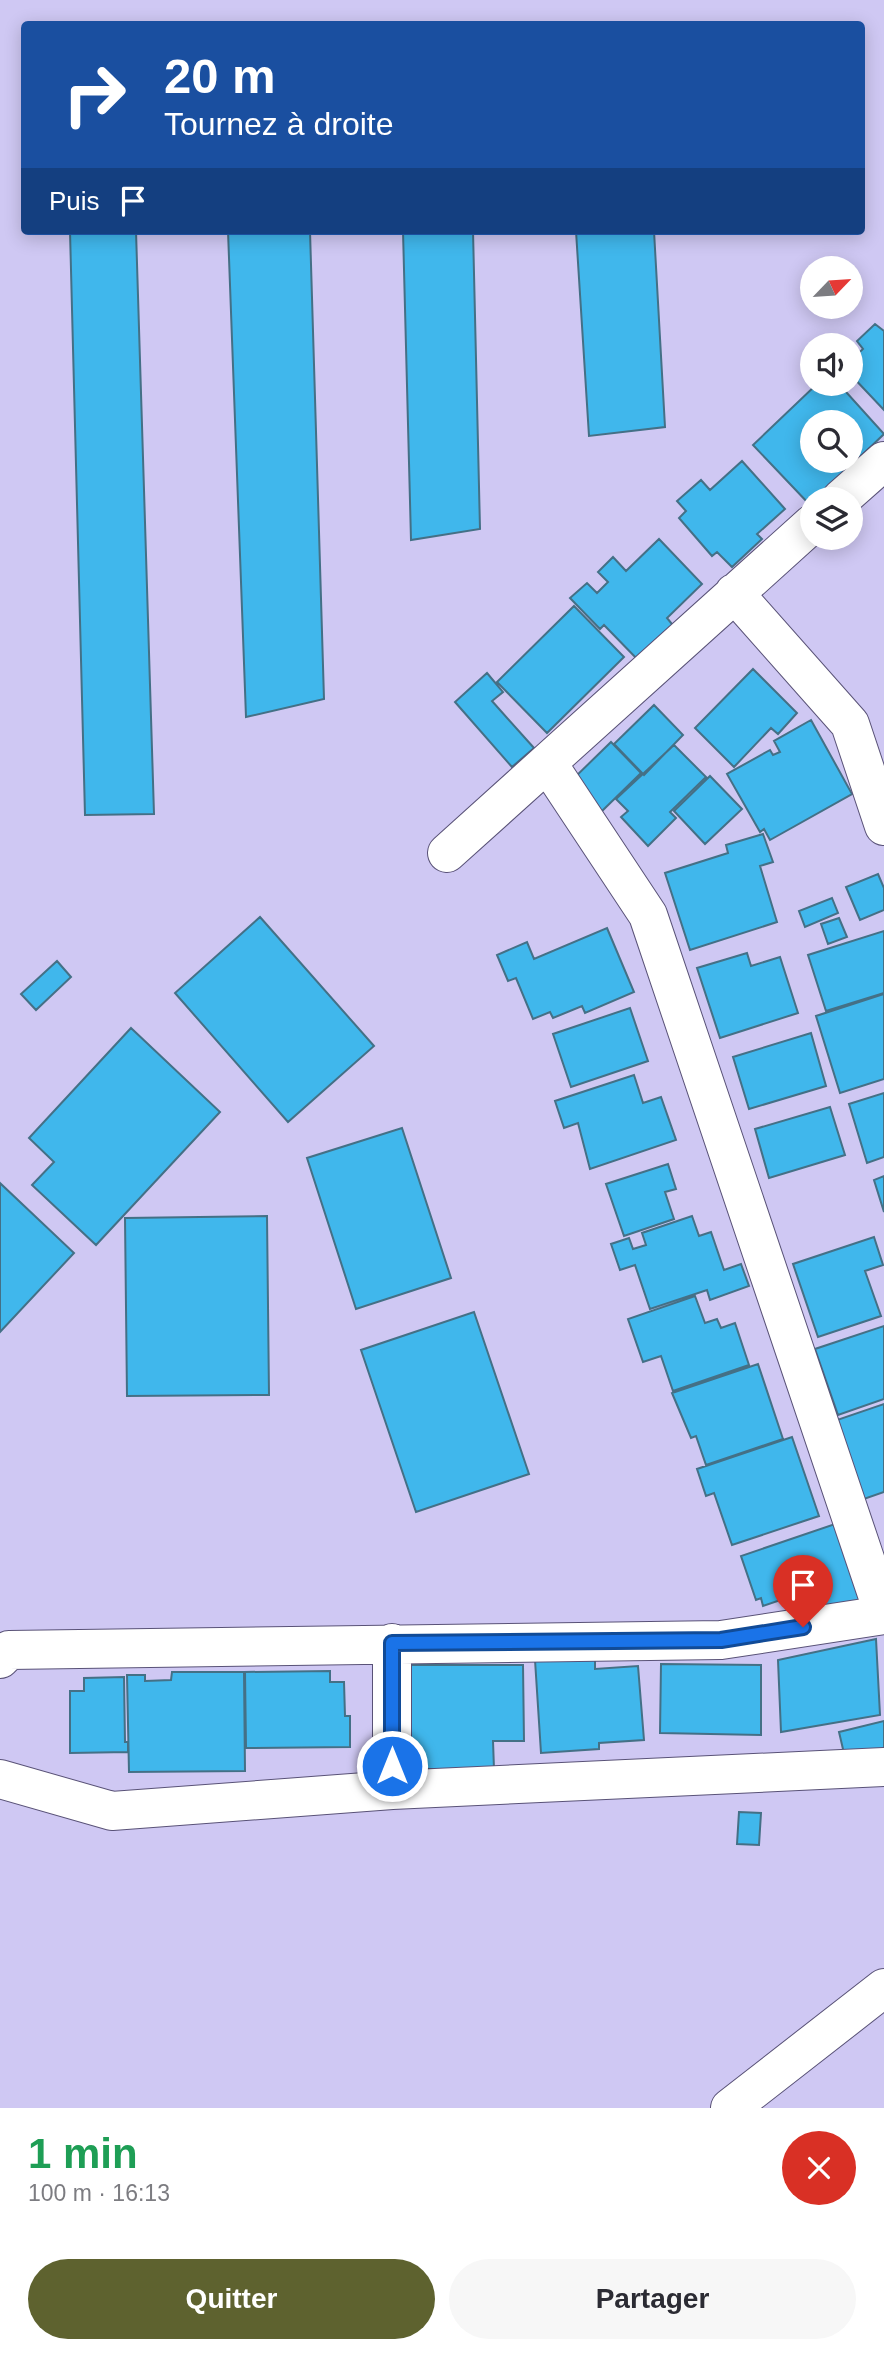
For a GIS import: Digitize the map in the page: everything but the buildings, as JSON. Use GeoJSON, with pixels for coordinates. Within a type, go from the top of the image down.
{"type":"FeatureCollection","features":[{"type":"Feature","properties":{"kind":"street"},"geometry":{"type":"LineString","coordinates":[[855,487],[884,461]]}},
{"type":"Feature","properties":{"kind":"street"},"geometry":{"type":"LineString","coordinates":[[447,853],[800,535]]}},
{"type":"Feature","properties":{"kind":"street"},"geometry":{"type":"LineString","coordinates":[[734,593],[850,724],[882,813]]}},
{"type":"Feature","properties":{"kind":"street"},"geometry":{"type":"LineString","coordinates":[[0,1659],[9,1650],[177,1650],[392,1643],[721,1640],[884,1615],[648,915],[548,764]]}},
{"type":"Feature","properties":{"kind":"street"},"geometry":{"type":"LineString","coordinates":[[392,1643],[392,1790]]}},
{"type":"Feature","properties":{"kind":"street"},"geometry":{"type":"LineString","coordinates":[[0,1779],[112,1811],[392,1790],[884,1767]]}},
{"type":"Feature","properties":{"kind":"street"},"geometry":{"type":"LineString","coordinates":[[730,2108],[884,1988]]}},
{"type":"Feature","properties":{"kind":"route"},"geometry":{"type":"LineString","coordinates":[[392,1766],[392,1643],[721,1640],[803,1627]]}}]}
